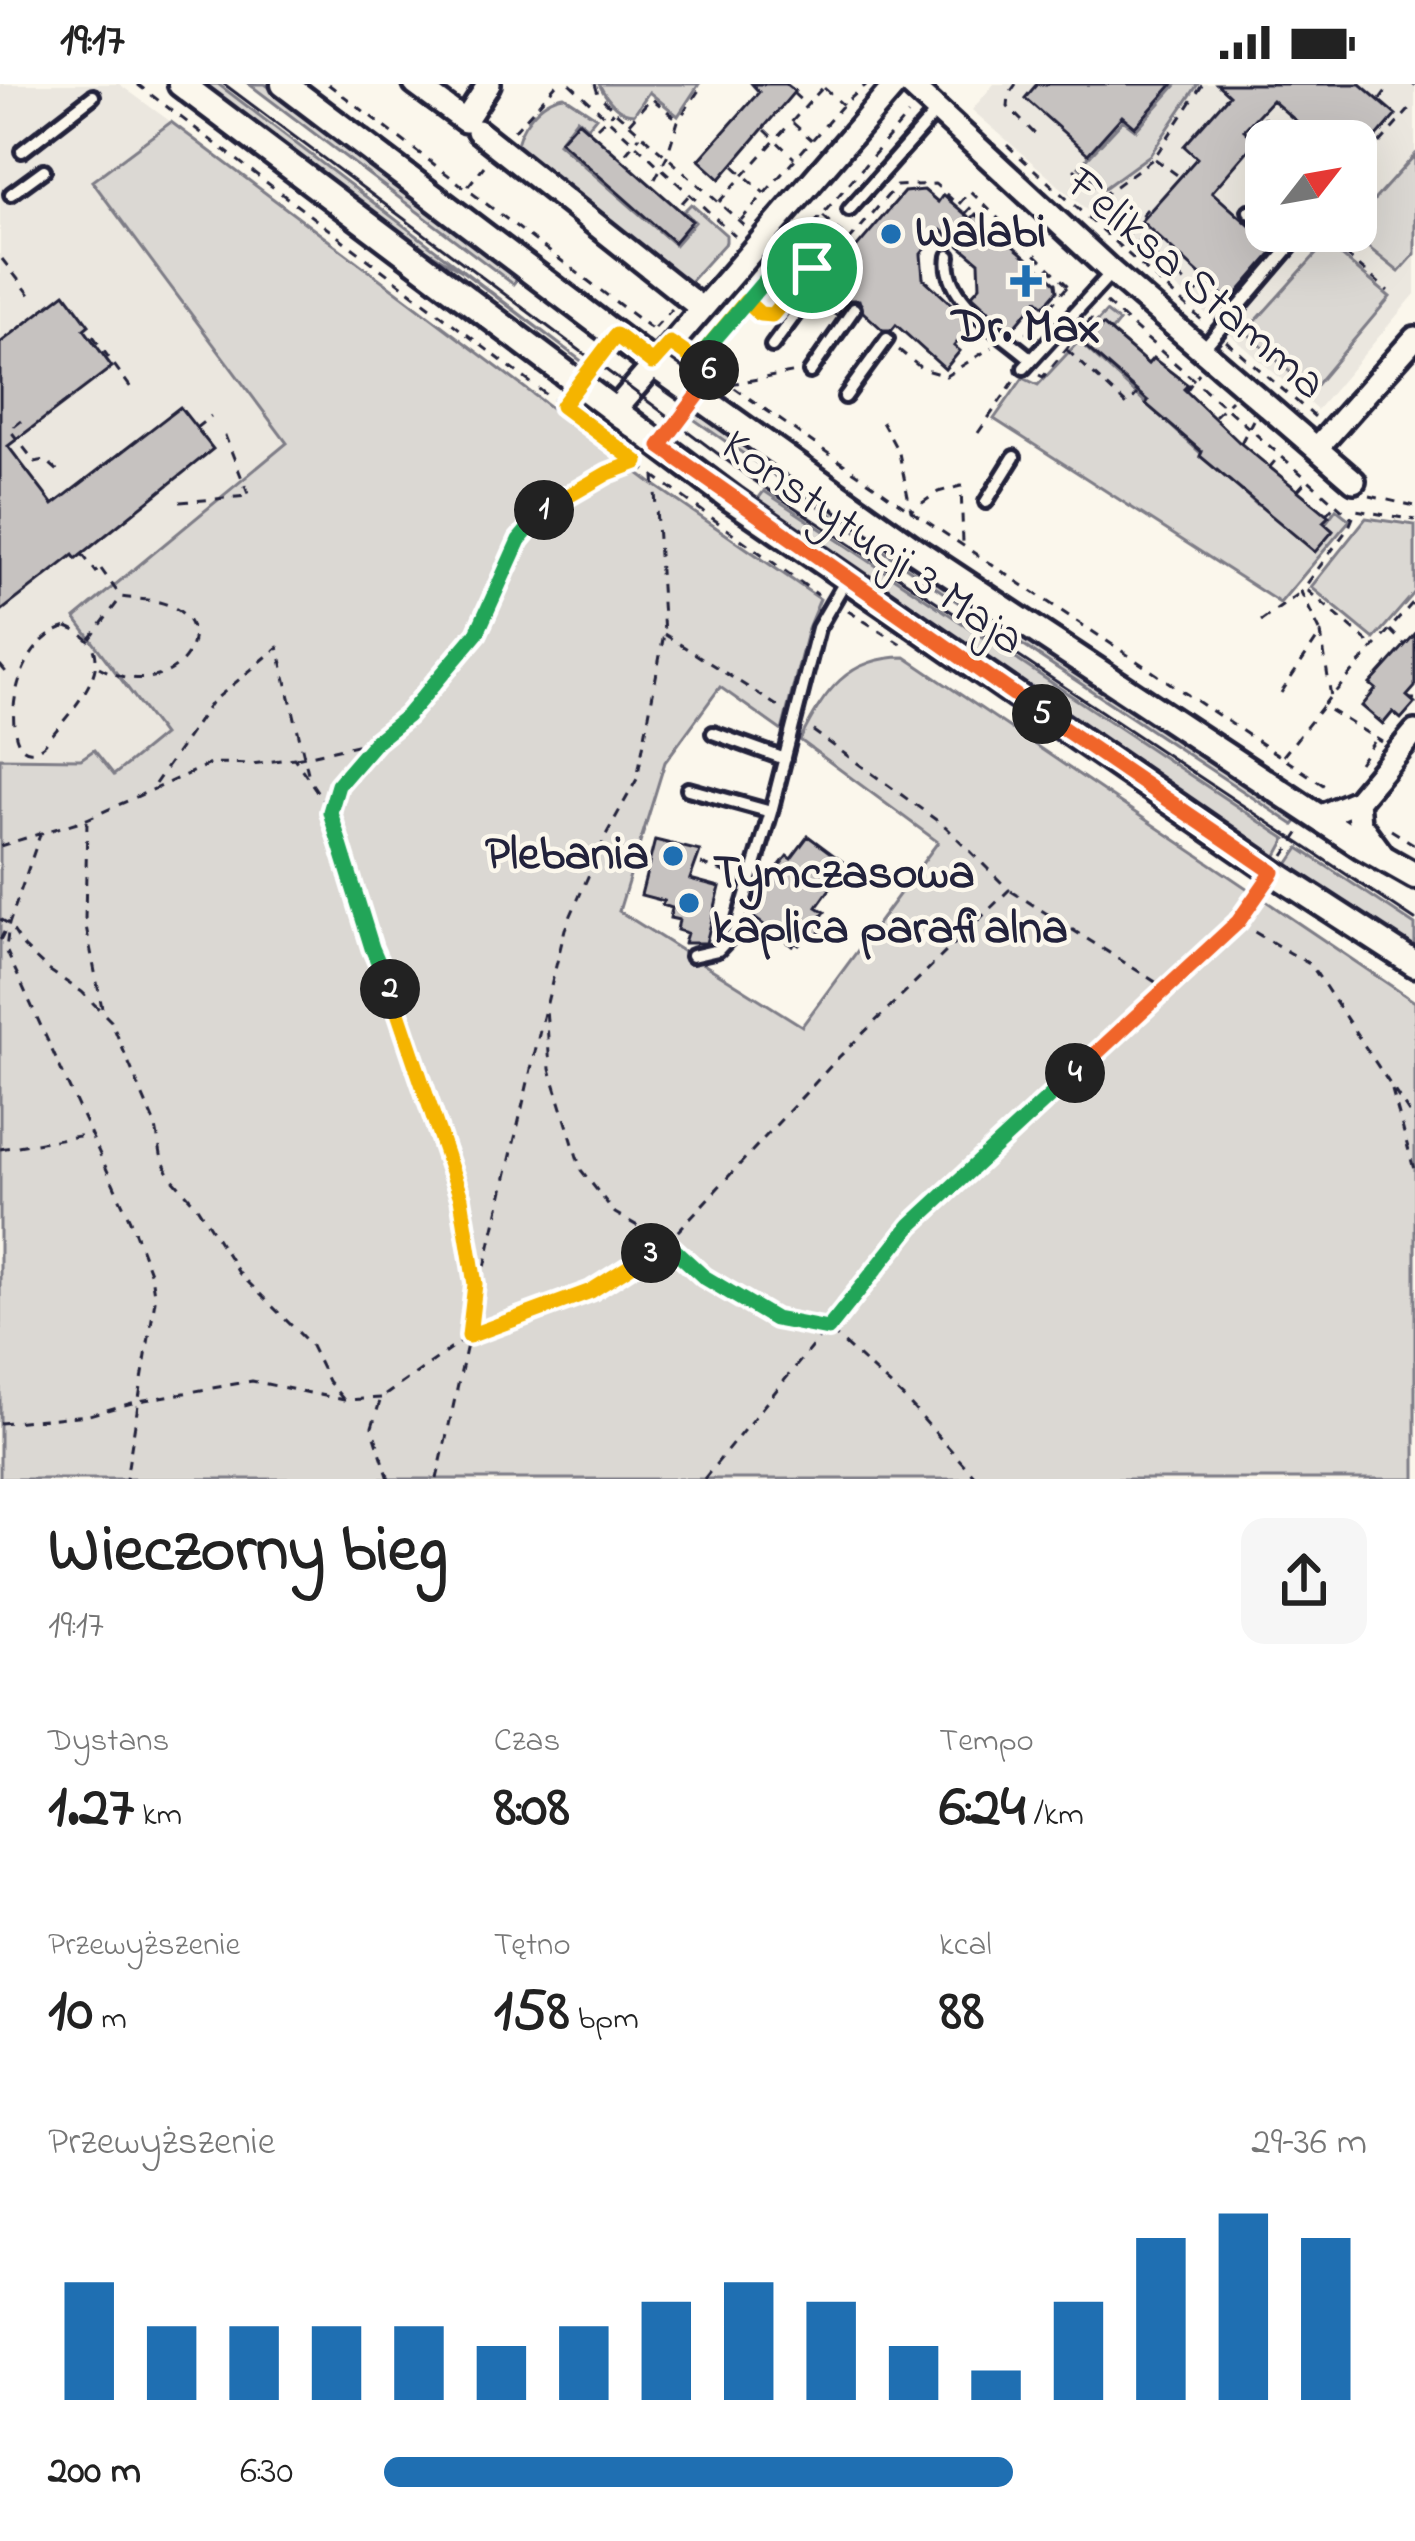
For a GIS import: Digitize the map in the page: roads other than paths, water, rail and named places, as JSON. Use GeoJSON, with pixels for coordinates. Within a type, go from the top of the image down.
{"type":"FeatureCollection","features":[{"type":"Feature","properties":{"kind":"street","name":"Konstytucji 3 Maja"},"geometry":{"type":"LineString","coordinates":[[182,84],[660,446],[1267,881],[1415,964]]}},
{"type":"Feature","properties":{"kind":"street","name":"Konstytucji 3 Maja"},"geometry":{"type":"LineString","coordinates":[[284,84],[624,325],[652,363],[916,551],[1415,876]]}},
{"type":"Feature","properties":{"kind":"street"},"geometry":{"type":"LineString","coordinates":[[415,84],[465,121],[489,84]]}},
{"type":"Feature","properties":{"kind":"street"},"geometry":{"type":"LineString","coordinates":[[614,411],[896,84]]}},
{"type":"Feature","properties":{"kind":"street","name":"Feliksa Stamma"},"geometry":{"type":"LineString","coordinates":[[924,98],[1112,272],[1209,341],[1267,406],[1315,438],[1415,338]]}},
{"type":"Feature","properties":{"kind":"street"},"geometry":{"type":"LineString","coordinates":[[478,131],[701,308]]}},
{"type":"Feature","properties":{"kind":"street"},"geometry":{"type":"LineString","coordinates":[[1315,438],[1354,481]]}},
{"type":"Feature","properties":{"kind":"street"},"geometry":{"type":"LineString","coordinates":[[1316,814],[1357,804],[1415,732]]}},
{"type":"Feature","properties":{"kind":"street"},"geometry":{"type":"LineString","coordinates":[[1357,804],[1362,830],[1384,857]]}},
{"type":"Feature","properties":{"kind":"lane"},"geometry":{"type":"LineString","coordinates":[[22,151],[93,95]]}},
{"type":"Feature","properties":{"kind":"lane"},"geometry":{"type":"LineString","coordinates":[[849,210],[924,98]]}},
{"type":"Feature","properties":{"kind":"lane"},"geometry":{"type":"LineString","coordinates":[[11,194],[44,170]]}},
{"type":"Feature","properties":{"kind":"lane"},"geometry":{"type":"LineString","coordinates":[[1209,341],[1286,252]]}},
{"type":"Feature","properties":{"kind":"lane"},"geometry":{"type":"LineString","coordinates":[[949,256],[949,278],[961,297],[1031,360],[1112,272]]}},
{"type":"Feature","properties":{"kind":"lane"},"geometry":{"type":"LineString","coordinates":[[772,346],[822,278]]}},
{"type":"Feature","properties":{"kind":"lane"},"geometry":{"type":"LineString","coordinates":[[808,371],[854,309]]}},
{"type":"Feature","properties":{"kind":"lane"},"geometry":{"type":"LineString","coordinates":[[845,397],[887,339]]}},
{"type":"Feature","properties":{"kind":"lane"},"geometry":{"type":"LineString","coordinates":[[986,502],[1014,457]]}},
{"type":"Feature","properties":{"kind":"lane"},"geometry":{"type":"LineString","coordinates":[[692,956],[706,956],[735,932],[818,628],[846,580]]}},
{"type":"Feature","properties":{"kind":"lane"},"geometry":{"type":"LineString","coordinates":[[713,733],[785,759]]}},
{"type":"Feature","properties":{"kind":"lane"},"geometry":{"type":"LineString","coordinates":[[688,789],[771,812]]}},
{"type":"Feature","properties":{"kind":"tram line"},"geometry":{"type":"LineString","coordinates":[[224,84],[749,477],[1415,920]]}},
{"type":"Feature","properties":{"kind":"place","name":"Walabi"},"geometry":{"type":"Point","coordinates":[891,234]}},
{"type":"Feature","properties":{"kind":"place","name":"Dr. Max"},"geometry":{"type":"Point","coordinates":[1026,281]}},
{"type":"Feature","properties":{"kind":"place","name":"Plebania"},"geometry":{"type":"Point","coordinates":[673,856]}},
{"type":"Feature","properties":{"kind":"place","name":"Tymczasowa kaplica parafialna"},"geometry":{"type":"Point","coordinates":[689,903]}}]}
